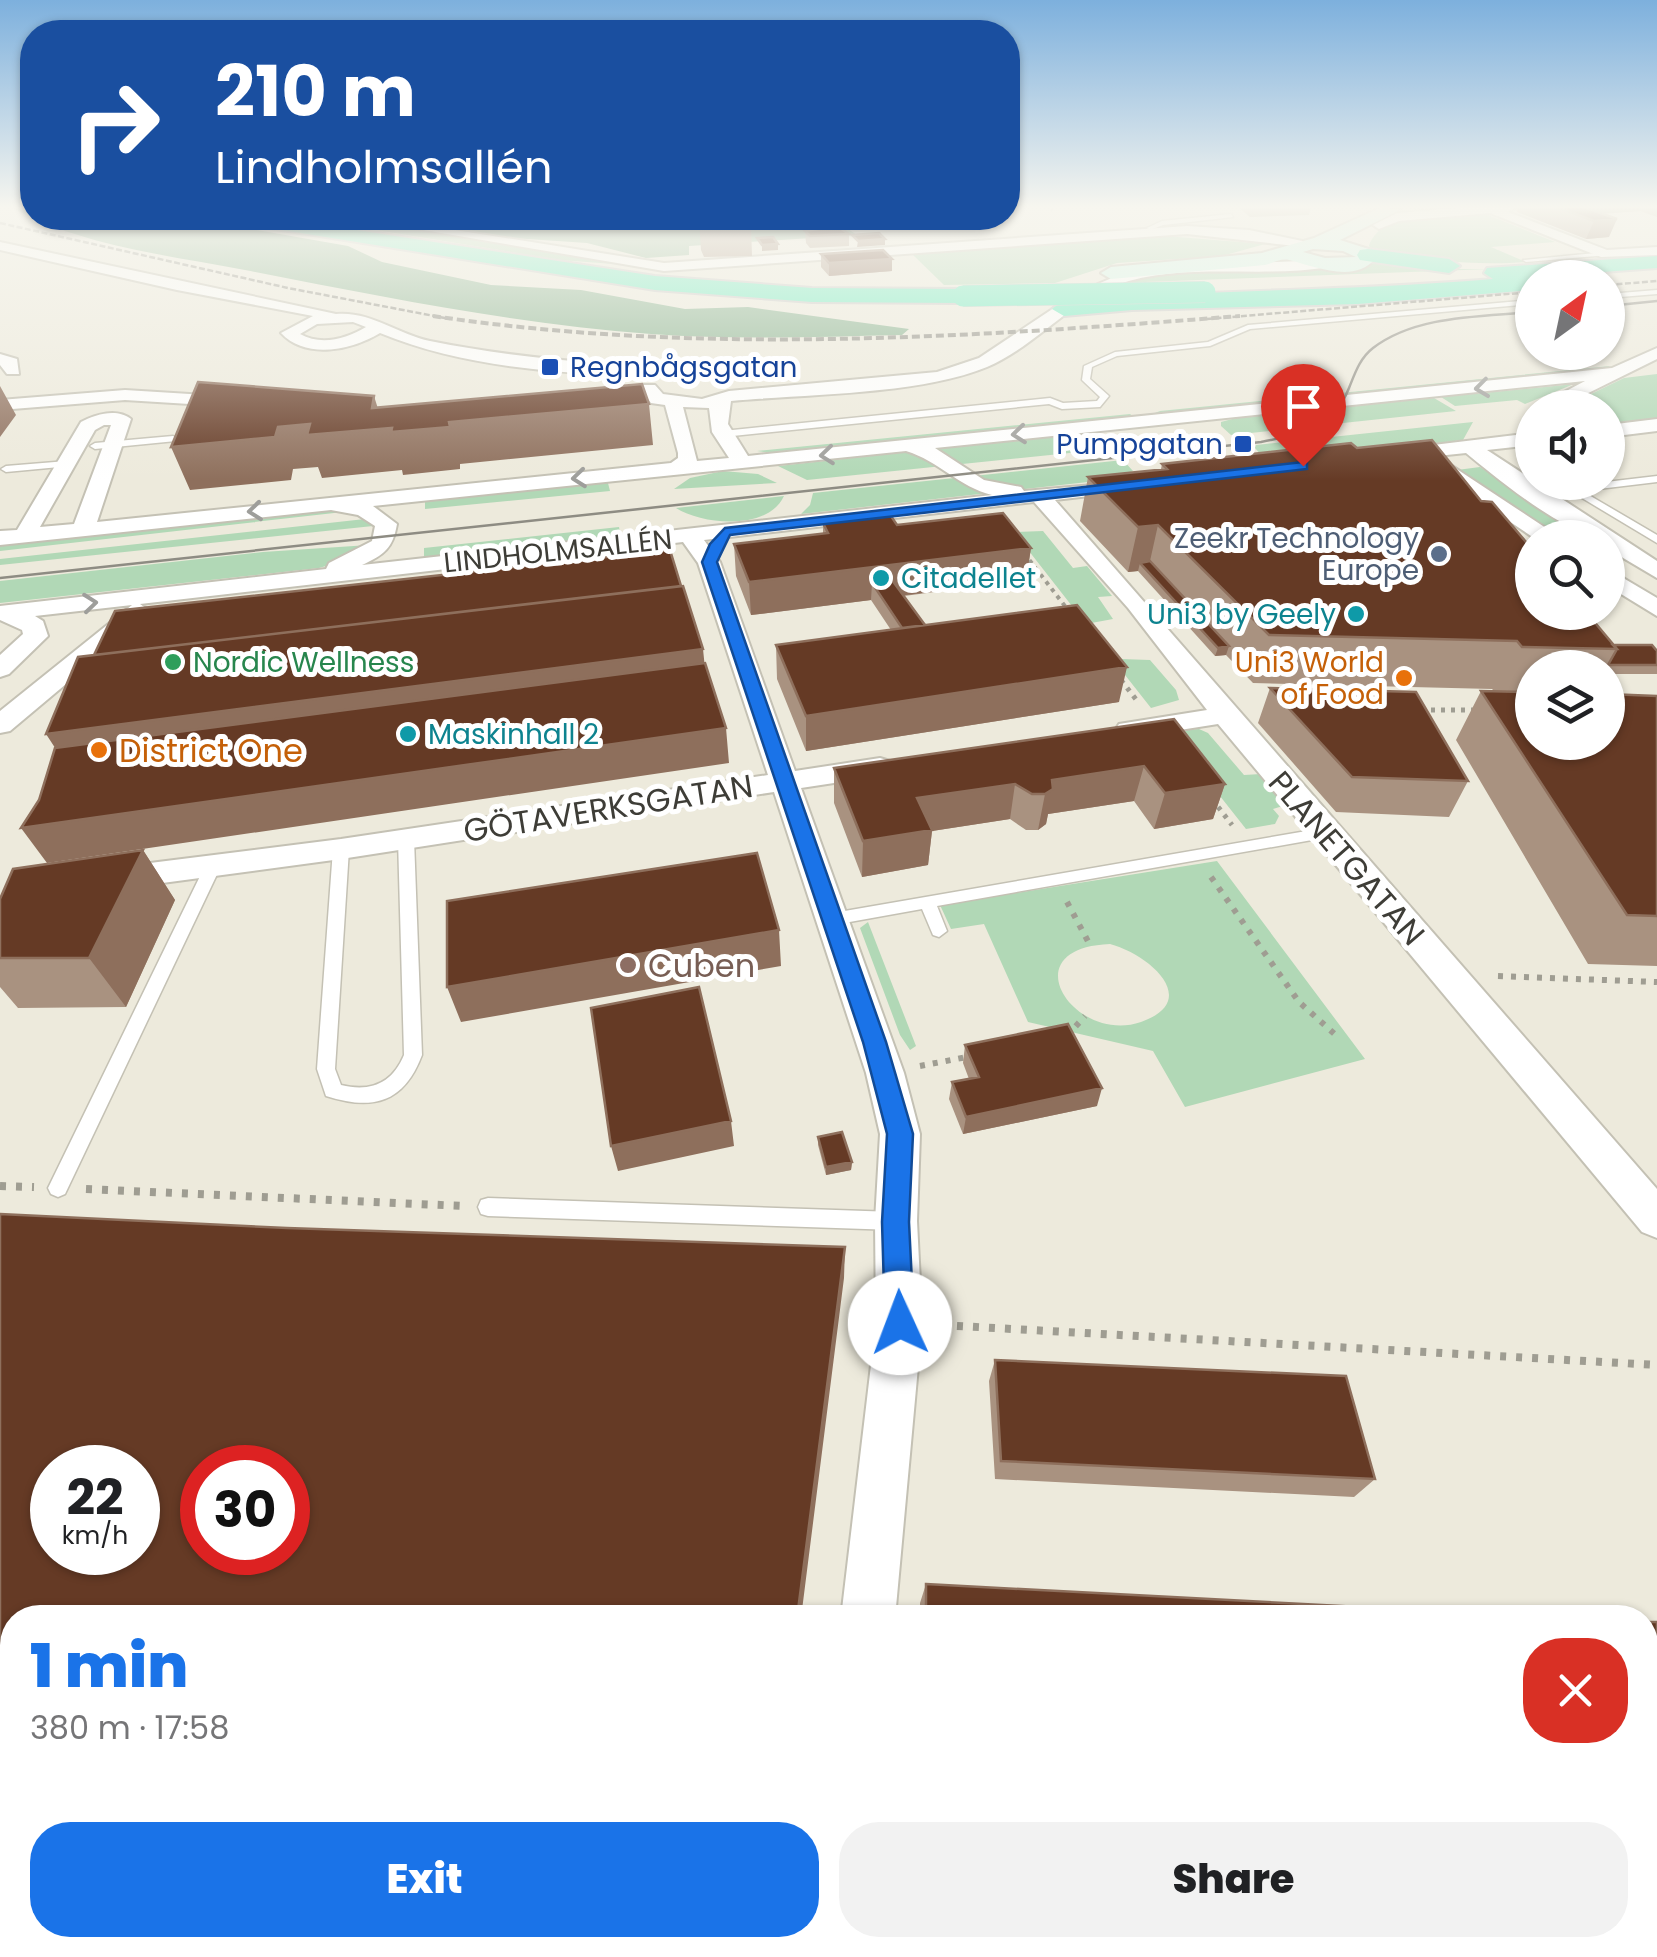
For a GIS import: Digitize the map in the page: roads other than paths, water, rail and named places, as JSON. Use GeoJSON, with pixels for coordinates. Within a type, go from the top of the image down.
{"type":"FeatureCollection","features":[{"type":"Feature","properties":{"kind":"highway"},"geometry":{"type":"LineString","coordinates":[[1115,298],[1132,303]]}},
{"type":"Feature","properties":{"kind":"highway"},"geometry":{"type":"LineString","coordinates":[[1064,309],[1132,303],[1325,298]]}},
{"type":"Feature","properties":{"kind":"street"},"geometry":{"type":"LineString","coordinates":[[238,298],[364,318],[375,323],[376,328]]}},
{"type":"Feature","properties":{"kind":"street"},"geometry":{"type":"LineString","coordinates":[[815,385],[924,372],[955,364],[980,352],[1058,298]]}},
{"type":"Feature","properties":{"kind":"street"},"geometry":{"type":"LineString","coordinates":[[642,395],[664,378],[815,385],[923,380],[972,368],[1079,298]]}},
{"type":"Feature","properties":{"kind":"street"},"geometry":{"type":"LineString","coordinates":[[241,299],[281,318],[292,330]]}},
{"type":"Feature","properties":{"kind":"street"},"geometry":{"type":"LineString","coordinates":[[339,316],[314,320],[292,330],[290,336],[300,342],[421,344],[565,369],[719,382]]}},
{"type":"Feature","properties":{"kind":"street"},"geometry":{"type":"LineString","coordinates":[[342,342],[376,328],[421,344]]}},
{"type":"Feature","properties":{"kind":"street"},"geometry":{"type":"LineString","coordinates":[[1580,390],[1657,353]]}},
{"type":"Feature","properties":{"kind":"street"},"geometry":{"type":"LineString","coordinates":[[565,369],[570,374],[670,403],[703,404],[719,382]]}},
{"type":"Feature","properties":{"kind":"street","name":"LINDHOLMSALLÉN"},"geometry":{"type":"LineString","coordinates":[[0,538],[1614,374]]}},
{"type":"Feature","properties":{"kind":"street"},"geometry":{"type":"LineString","coordinates":[[719,382],[715,417],[743,462]]}},
{"type":"Feature","properties":{"kind":"street"},"geometry":{"type":"LineString","coordinates":[[24,536],[130,409],[164,396]]}},
{"type":"Feature","properties":{"kind":"street"},"geometry":{"type":"LineString","coordinates":[[0,405],[164,396],[253,403]]}},
{"type":"Feature","properties":{"kind":"street"},"geometry":{"type":"LineString","coordinates":[[670,403],[689,453],[688,460],[676,469]]}},
{"type":"Feature","properties":{"kind":"street"},"geometry":{"type":"LineString","coordinates":[[1467,448],[1515,421]]}},
{"type":"Feature","properties":{"kind":"street"},"geometry":{"type":"LineString","coordinates":[[1625,429],[1657,425]]}},
{"type":"Feature","properties":{"kind":"street"},"geometry":{"type":"LineString","coordinates":[[1378,458],[1515,441]]}},
{"type":"Feature","properties":{"kind":"street"},"geometry":{"type":"LineString","coordinates":[[83,530],[97,445]]}},
{"type":"Feature","properties":{"kind":"street"},"geometry":{"type":"LineString","coordinates":[[911,446],[947,459],[967,478],[1011,491],[1080,491]]}},
{"type":"Feature","properties":{"kind":"street"},"geometry":{"type":"LineString","coordinates":[[1467,448],[1577,520]]}},
{"type":"Feature","properties":{"kind":"street"},"geometry":{"type":"LineString","coordinates":[[1416,453],[1523,520]]}},
{"type":"Feature","properties":{"kind":"street"},"geometry":{"type":"LineString","coordinates":[[937,507],[960,489],[967,478]]}},
{"type":"Feature","properties":{"kind":"street","name":"LINDHOLMSALLÉN"},"geometry":{"type":"LineString","coordinates":[[4,612],[1158,482]]}},
{"type":"Feature","properties":{"kind":"street","name":"PLANETGATAN"},"geometry":{"type":"LineString","coordinates":[[1038,496],[1136,603],[1225,716],[1657,1219]]}},
{"type":"Feature","properties":{"kind":"street","name":"LINDHOLMSALLÉN"},"geometry":{"type":"LineString","coordinates":[[298,580],[348,564],[383,543],[386,524],[375,516],[364,510],[314,504]]}},
{"type":"Feature","properties":{"kind":"street"},"geometry":{"type":"LineString","coordinates":[[709,562],[725,532]]}},
{"type":"Feature","properties":{"kind":"street"},"geometry":{"type":"LineString","coordinates":[[690,536],[709,562],[786,781],[885,1073],[900,1134],[896,1222],[900,1323],[869,1598]]}},
{"type":"Feature","properties":{"kind":"street"},"geometry":{"type":"LineString","coordinates":[[1625,551],[1657,572]]}},
{"type":"Feature","properties":{"kind":"street"},"geometry":{"type":"LineString","coordinates":[[1625,587],[1657,609]]}},
{"type":"Feature","properties":{"kind":"street"},"geometry":{"type":"LineString","coordinates":[[0,725],[132,615],[181,592]]}},
{"type":"Feature","properties":{"kind":"street"},"geometry":{"type":"LineString","coordinates":[[0,669],[36,636],[34,626],[4,612]]}},
{"type":"Feature","properties":{"kind":"street"},"geometry":{"type":"LineString","coordinates":[[1098,734],[1225,716]]}},
{"type":"Feature","properties":{"kind":"street","name":"GÖTAVERKSGATAN"},"geometry":{"type":"LineString","coordinates":[[78,884],[341,850],[903,764]]}},
{"type":"Feature","properties":{"kind":"lane"},"geometry":{"type":"LineString","coordinates":[[723,434],[1050,401],[1062,406],[1100,404],[1105,396],[1086,380],[1088,366],[1115,354],[1210,344],[1248,327],[1515,303]]}},
{"type":"Feature","properties":{"kind":"lane"},"geometry":{"type":"LineString","coordinates":[[6,469],[97,445],[173,439]]}},
{"type":"Feature","properties":{"kind":"lane"},"geometry":{"type":"LineString","coordinates":[[1657,479],[1572,489],[1657,540]]}},
{"type":"Feature","properties":{"kind":"lane"},"geometry":{"type":"LineString","coordinates":[[833,919],[1324,833]]}},
{"type":"Feature","properties":{"kind":"lane"},"geometry":{"type":"LineString","coordinates":[[341,850],[326,1070],[333,1090],[353,1099],[373,1098],[397,1085],[409,1071],[413,1055],[406,840]]}},
{"type":"Feature","properties":{"kind":"lane"},"geometry":{"type":"LineString","coordinates":[[58,1188],[214,866]]}},
{"type":"Feature","properties":{"kind":"lane"},"geometry":{"type":"LineString","coordinates":[[927,902],[940,931]]}},
{"type":"Feature","properties":{"kind":"lane"},"geometry":{"type":"LineString","coordinates":[[488,1207],[896,1222]]}},
{"type":"Feature","properties":{"kind":"tram line"},"geometry":{"type":"LineString","coordinates":[[1625,304],[1657,301]]}},
{"type":"Feature","properties":{"kind":"tram line"},"geometry":{"type":"LineString","coordinates":[[0,578],[1261,442],[1302,432],[1325,420],[1342,401],[1365,356],[1390,337],[1428,323],[1515,314]]}},
{"type":"Feature","properties":{"kind":"railway"},"geometry":{"type":"LineString","coordinates":[[342,298],[436,316]]}},
{"type":"Feature","properties":{"kind":"railway"},"geometry":{"type":"LineString","coordinates":[[1207,319],[1456,298]]}},
{"type":"Feature","properties":{"kind":"railway"},"geometry":{"type":"LineString","coordinates":[[436,316],[635,336],[836,339],[1240,316]]}},
{"type":"Feature","properties":{"kind":"railway"},"geometry":{"type":"LineString","coordinates":[[436,316],[450,319]]}},
{"type":"Feature","properties":{"kind":"place","name":"Regnbågsgatan"},"geometry":{"type":"Point","coordinates":[550,367]}},
{"type":"Feature","properties":{"kind":"place","name":"Pumpgatan"},"geometry":{"type":"Point","coordinates":[1243,444]}},
{"type":"Feature","properties":{"kind":"place","name":"Zeekr Technology Europe"},"geometry":{"type":"Point","coordinates":[1439,554]}},
{"type":"Feature","properties":{"kind":"place","name":"Citadellet"},"geometry":{"type":"Point","coordinates":[881,578]}},
{"type":"Feature","properties":{"kind":"place","name":"Uni3 by Geely"},"geometry":{"type":"Point","coordinates":[1356,614]}},
{"type":"Feature","properties":{"kind":"place","name":"Nordic Wellness"},"geometry":{"type":"Point","coordinates":[173,662]}},
{"type":"Feature","properties":{"kind":"place","name":"Uni3 World of Food"},"geometry":{"type":"Point","coordinates":[1404,678]}},
{"type":"Feature","properties":{"kind":"place","name":"Maskinhall 2"},"geometry":{"type":"Point","coordinates":[408,734]}},
{"type":"Feature","properties":{"kind":"place","name":"District One"},"geometry":{"type":"Point","coordinates":[99,750]}},
{"type":"Feature","properties":{"kind":"place","name":"Cuben"},"geometry":{"type":"Point","coordinates":[628,965]}}]}
